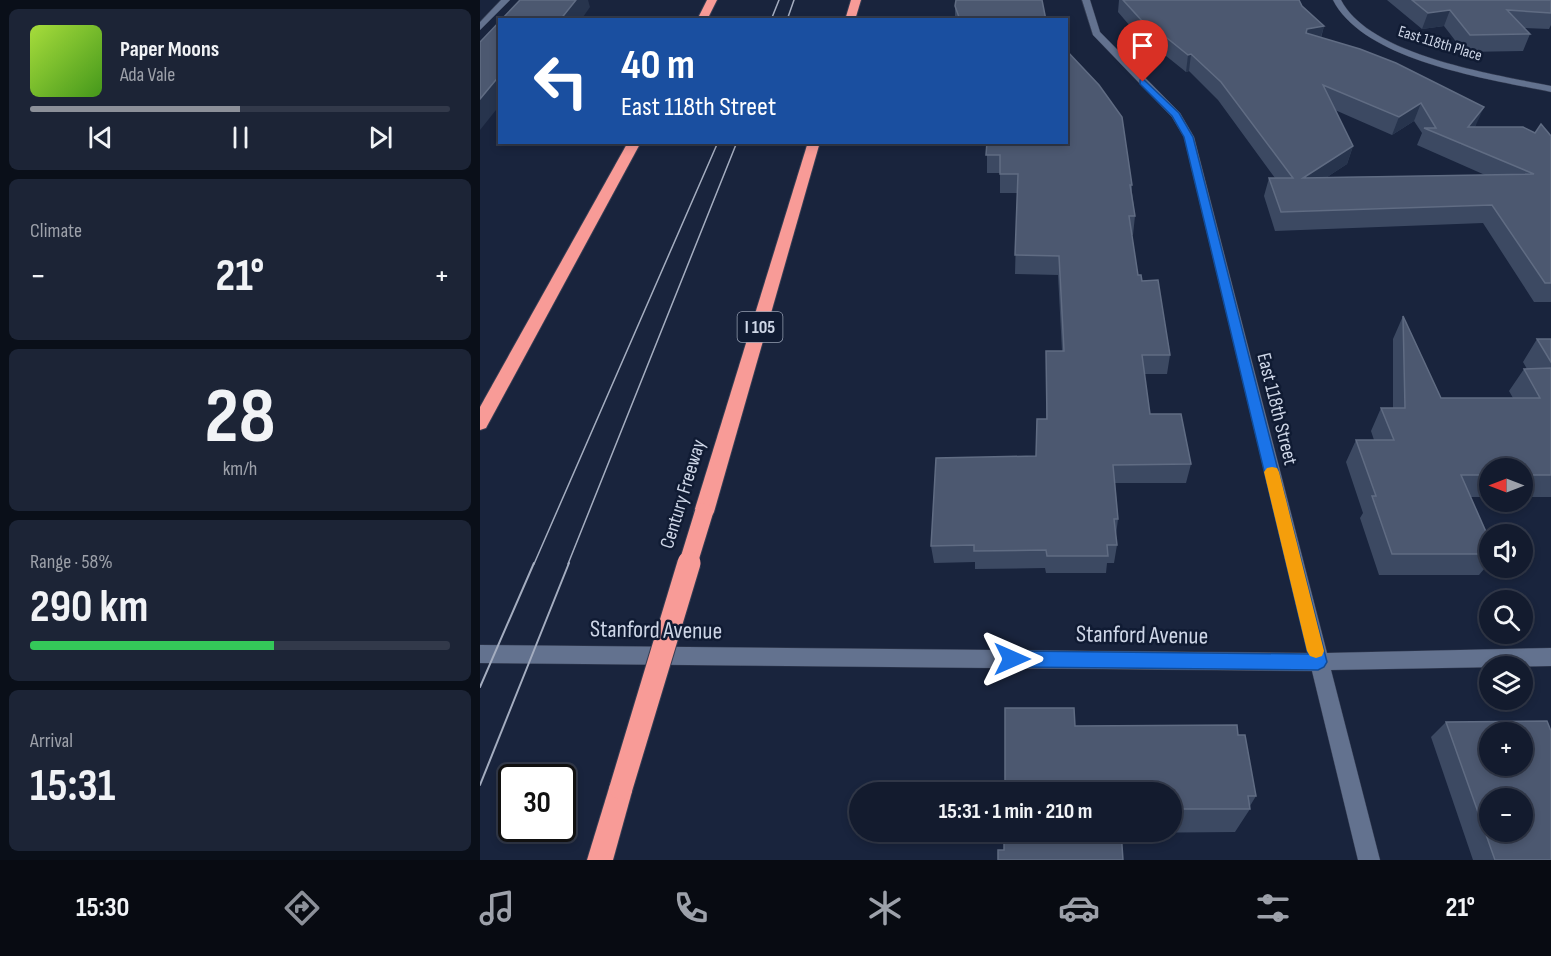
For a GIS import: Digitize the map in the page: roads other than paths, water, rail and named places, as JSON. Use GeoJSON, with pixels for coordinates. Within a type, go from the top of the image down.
{"type":"FeatureCollection","features":[{"type":"Feature","properties":{"kind":"highway"},"geometry":{"type":"LineString","coordinates":[[703,18],[712,0]]}},
{"type":"Feature","properties":{"kind":"highway"},"geometry":{"type":"LineString","coordinates":[[848,18],[852,0]]}},
{"type":"Feature","properties":{"kind":"highway"},"geometry":{"type":"LineString","coordinates":[[849,18],[856,0]]}},
{"type":"Feature","properties":{"kind":"highway"},"geometry":{"type":"LineString","coordinates":[[480,423],[634,144]]}},
{"type":"Feature","properties":{"kind":"highway","name":"Century Freeway"},"geometry":{"type":"LineString","coordinates":[[600,860],[813,144]]}},
{"type":"Feature","properties":{"kind":"street"},"geometry":{"type":"LineString","coordinates":[[480,27],[506,0]]}},
{"type":"Feature","properties":{"kind":"street","name":"East 118th Street"},"geometry":{"type":"LineString","coordinates":[[1086,0],[1096,33],[1176,115],[1188,137],[1369,860]]}},
{"type":"Feature","properties":{"kind":"street","name":"East 118th Place"},"geometry":{"type":"LineString","coordinates":[[1337,0],[1348,18],[1378,40],[1430,60],[1551,89]]}},
{"type":"Feature","properties":{"kind":"street","name":"Stanford Avenue"},"geometry":{"type":"LineString","coordinates":[[480,654],[1318,662],[1551,657]]}},
{"type":"Feature","properties":{"kind":"tram line"},"geometry":{"type":"LineString","coordinates":[[772,18],[779,0]]}},
{"type":"Feature","properties":{"kind":"tram line"},"geometry":{"type":"LineString","coordinates":[[788,18],[794,0]]}},
{"type":"Feature","properties":{"kind":"tram line"},"geometry":{"type":"LineString","coordinates":[[534,564],[717,144]]}},
{"type":"Feature","properties":{"kind":"tram line"},"geometry":{"type":"LineString","coordinates":[[568,564],[736,144]]}},
{"type":"Feature","properties":{"kind":"tram line"},"geometry":{"type":"LineString","coordinates":[[480,687],[534,563]]}},
{"type":"Feature","properties":{"kind":"tram line"},"geometry":{"type":"LineString","coordinates":[[480,785],[569,563]]}}]}
